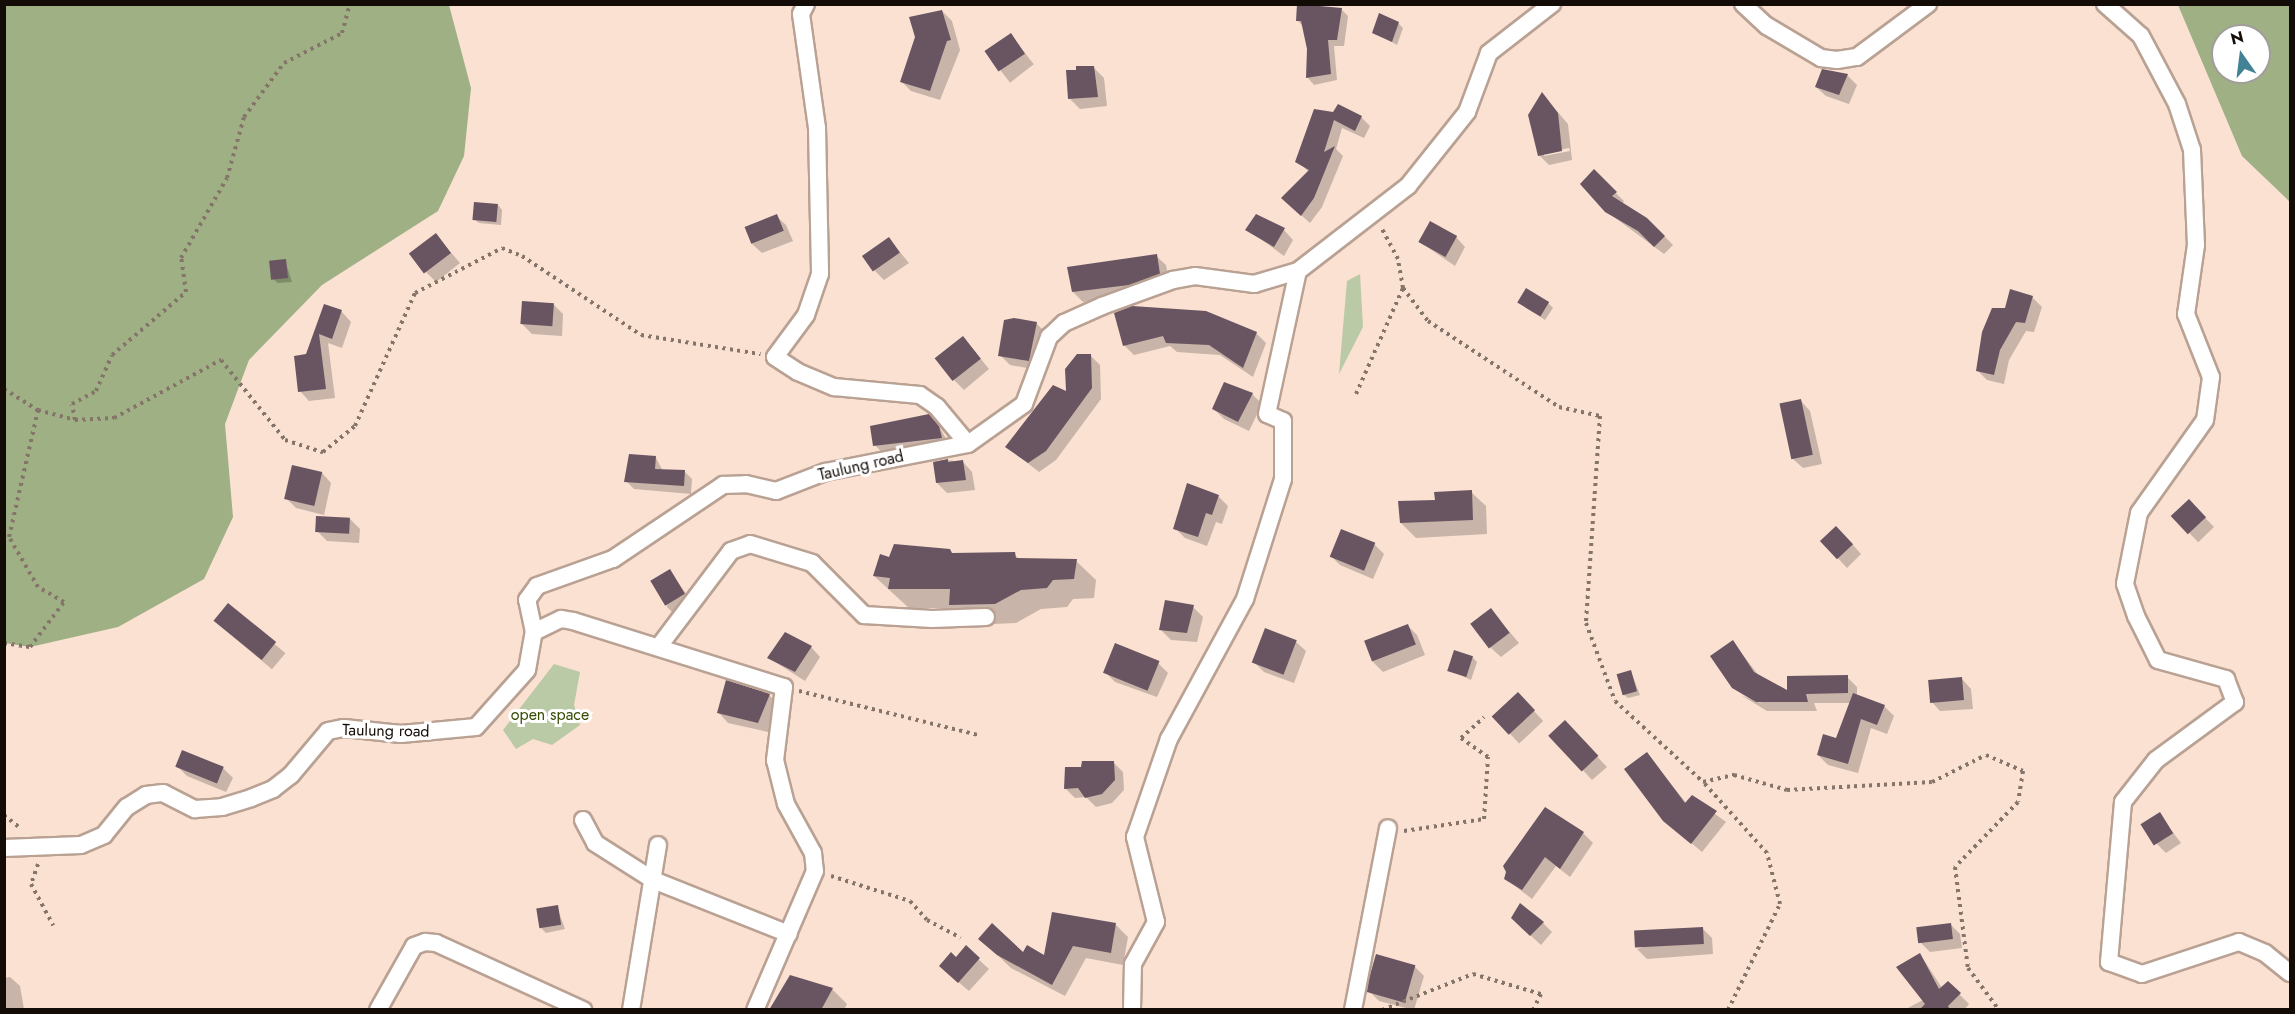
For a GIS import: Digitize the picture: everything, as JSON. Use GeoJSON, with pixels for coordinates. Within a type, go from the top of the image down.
{"type":"FeatureCollection","features":[{"type":"Feature","properties":{"kind":"street"},"geometry":{"type":"LineString","coordinates":[[806,4],[801,14],[817,129],[823,243],[820,274],[806,315],[775,357],[798,372],[834,387],[920,395],[937,407],[968,444],[1024,404],[1049,337],[1064,323],[1173,280],[1195,276],[1254,284],[1298,271],[1408,186],[1467,112],[1490,53],[1552,4]]}},
{"type":"Feature","properties":{"kind":"street"},"geometry":{"type":"LineString","coordinates":[[1743,4],[1767,26],[1803,48],[1821,58],[1838,60],[1857,57],[1928,4]]}},
{"type":"Feature","properties":{"kind":"street"},"geometry":{"type":"LineString","coordinates":[[2105,4],[2141,36],[2177,104],[2192,150],[2196,245],[2186,314],[2211,376],[2205,420],[2139,513],[2125,584],[2136,616],[2158,660],[2226,678],[2235,702],[2156,760],[2123,802],[2109,962],[2142,974],[2239,942],[2265,953],[2290,973]]}},
{"type":"Feature","properties":{"kind":"street"},"geometry":{"type":"LineString","coordinates":[[1132,1010],[1133,964],[1156,922],[1135,837],[1169,739],[1245,599],[1283,479],[1283,420],[1267,414],[1298,271]]}},
{"type":"Feature","properties":{"kind":"street","name":"Taulung road"},"geometry":{"type":"LineString","coordinates":[[4,848],[81,845],[104,836],[127,807],[146,795],[163,793],[195,809],[222,807],[250,798],[273,789],[291,775],[328,731],[344,728],[401,734],[476,727],[527,670],[534,632],[527,600],[537,586],[613,559],[723,485],[746,484],[776,491],[825,471],[968,444]]}},
{"type":"Feature","properties":{"kind":"street"},"geometry":{"type":"LineString","coordinates":[[660,645],[731,551],[750,544],[812,563],[864,615],[932,619],[986,617]]}},
{"type":"Feature","properties":{"kind":"street"},"geometry":{"type":"LineString","coordinates":[[534,632],[561,619],[660,645],[784,687],[775,760],[786,804],[813,853],[815,871],[755,1010]]}},
{"type":"Feature","properties":{"kind":"street"},"geometry":{"type":"LineString","coordinates":[[583,820],[595,843],[653,880],[789,934]]}},
{"type":"Feature","properties":{"kind":"street"},"geometry":{"type":"LineString","coordinates":[[1353,1010],[1388,828]]}},
{"type":"Feature","properties":{"kind":"street"},"geometry":{"type":"LineString","coordinates":[[631,1010],[658,845]]}},
{"type":"Feature","properties":{"kind":"street"},"geometry":{"type":"LineString","coordinates":[[378,1010],[414,946],[425,942],[436,943],[583,1010]]}},
{"type":"Feature","properties":{"kind":"path"},"geometry":{"type":"LineString","coordinates":[[75,420],[72,404],[96,391],[112,355],[186,292],[181,258],[227,178],[244,117],[284,63],[342,33],[350,4]]}},
{"type":"Feature","properties":{"kind":"path"},"geometry":{"type":"LineString","coordinates":[[1374,212],[1398,259],[1403,288],[1428,321],[1559,407],[1600,416],[1586,623],[1615,701],[1703,782],[1767,853],[1780,903],[1728,1010]]}},
{"type":"Feature","properties":{"kind":"path"},"geometry":{"type":"LineString","coordinates":[[4,389],[38,410],[75,420],[114,418],[221,360],[285,440],[323,452],[355,426],[415,293],[502,248],[522,256],[641,336],[775,357]]}},
{"type":"Feature","properties":{"kind":"path"},"geometry":{"type":"LineString","coordinates":[[1356,394],[1403,288]]}},
{"type":"Feature","properties":{"kind":"path"},"geometry":{"type":"LineString","coordinates":[[4,643],[30,647],[64,602],[38,587],[9,537],[38,410]]}},
{"type":"Feature","properties":{"kind":"path"},"geometry":{"type":"LineString","coordinates":[[784,687],[978,735]]}},
{"type":"Feature","properties":{"kind":"path"},"geometry":{"type":"LineString","coordinates":[[1388,828],[1410,831],[1484,819],[1488,757],[1461,738],[1484,717]]}},
{"type":"Feature","properties":{"kind":"path"},"geometry":{"type":"LineString","coordinates":[[1703,782],[1734,775],[1787,790],[1932,782],[1986,755],[2023,771],[2018,802],[1955,867],[1968,968],[1999,1010]]}},
{"type":"Feature","properties":{"kind":"path"},"geometry":{"type":"LineString","coordinates":[[815,871],[910,901],[927,920],[961,938]]}},
{"type":"Feature","properties":{"kind":"path"},"geometry":{"type":"LineString","coordinates":[[1382,1010],[1473,974],[1541,994],[1533,1010]]}},
{"type":"Feature","properties":{"kind":"green space"},"geometry":{"type":"Polygon","coordinates":[[[5,5],[449,5],[471,88],[464,156],[438,211],[322,285],[249,360],[225,424],[233,517],[204,579],[118,627],[30,647],[5,643],[5,5]]]}},
{"type":"Feature","properties":{"kind":"green space"},"geometry":{"type":"Polygon","coordinates":[[[2178,5],[2290,5],[2290,202],[2242,156],[2211,84],[2271,84],[2271,24],[2211,24],[2211,83],[2178,5]]]}},
{"type":"Feature","properties":{"kind":"green space"},"geometry":{"type":"Polygon","coordinates":[[[1360,274],[1363,327],[1339,374],[1347,281],[1360,274]]]}},
{"type":"Feature","properties":{"kind":"green space","name":"open space"},"geometry":{"type":"Polygon","coordinates":[[[554,664],[580,672],[574,705],[580,725],[552,745],[533,739],[516,749],[503,730],[554,664]]]}},
{"type":"Feature","properties":{"kind":"building"},"geometry":{"type":"Polygon","coordinates":[[[1297,4],[1342,8],[1337,40],[1328,40],[1331,74],[1306,78],[1307,49],[1301,21],[1296,21],[1297,4]]]}},
{"type":"Feature","properties":{"kind":"building"},"geometry":{"type":"Polygon","coordinates":[[[942,10],[951,40],[947,41],[930,91],[900,82],[915,37],[909,17],[942,10]]]}},
{"type":"Feature","properties":{"kind":"building"},"geometry":{"type":"Polygon","coordinates":[[[1379,13],[1399,22],[1392,42],[1372,33],[1379,13]]]}},
{"type":"Feature","properties":{"kind":"building"},"geometry":{"type":"Polygon","coordinates":[[[1011,33],[1025,54],[998,72],[984,51],[1011,33]]]}},
{"type":"Feature","properties":{"kind":"building"},"geometry":{"type":"Polygon","coordinates":[[[1076,66],[1094,66],[1098,97],[1068,99],[1066,70],[1076,70],[1076,66]]]}},
{"type":"Feature","properties":{"kind":"building"},"geometry":{"type":"Polygon","coordinates":[[[1822,69],[1848,74],[1839,95],[1815,87],[1822,69]]]}},
{"type":"Feature","properties":{"kind":"building"},"geometry":{"type":"Polygon","coordinates":[[[1542,92],[1558,113],[1562,151],[1538,156],[1528,115],[1542,92]]]}},
{"type":"Feature","properties":{"kind":"building"},"geometry":{"type":"Polygon","coordinates":[[[1338,104],[1362,116],[1355,131],[1334,120],[1324,152],[1335,146],[1314,198],[1301,216],[1281,198],[1309,170],[1295,162],[1314,109],[1333,112],[1338,104]]]}},
{"type":"Feature","properties":{"kind":"building"},"geometry":{"type":"Polygon","coordinates":[[[1594,169],[1617,192],[1612,196],[1647,218],[1665,236],[1654,247],[1638,231],[1605,212],[1580,184],[1594,169]]]}},
{"type":"Feature","properties":{"kind":"building"},"geometry":{"type":"Polygon","coordinates":[[[474,202],[498,204],[496,222],[472,220],[474,202]]]}},
{"type":"Feature","properties":{"kind":"building"},"geometry":{"type":"Polygon","coordinates":[[[777,214],[784,231],[751,244],[745,227],[777,214]]]}},
{"type":"Feature","properties":{"kind":"building"},"geometry":{"type":"Polygon","coordinates":[[[1256,214],[1285,228],[1274,247],[1245,230],[1256,214]]]}},
{"type":"Feature","properties":{"kind":"building"},"geometry":{"type":"Polygon","coordinates":[[[1430,221],[1457,236],[1445,257],[1418,242],[1430,221]]]}},
{"type":"Feature","properties":{"kind":"building"},"geometry":{"type":"Polygon","coordinates":[[[436,233],[451,253],[424,273],[409,253],[436,233]]]}},
{"type":"Feature","properties":{"kind":"building"},"geometry":{"type":"Polygon","coordinates":[[[889,237],[900,253],[873,271],[862,256],[889,237]]]}},
{"type":"Feature","properties":{"kind":"building"},"geometry":{"type":"Polygon","coordinates":[[[1157,254],[1160,274],[1129,285],[1072,292],[1067,267],[1157,254]]]}},
{"type":"Feature","properties":{"kind":"building"},"geometry":{"type":"Polygon","coordinates":[[[286,259],[288,278],[271,280],[269,261],[286,259]]]}},
{"type":"Feature","properties":{"kind":"building"},"geometry":{"type":"Polygon","coordinates":[[[1526,288],[1549,302],[1540,316],[1517,303],[1526,288]]]}},
{"type":"Feature","properties":{"kind":"building"},"geometry":{"type":"Polygon","coordinates":[[[2010,289],[2033,296],[2025,323],[2016,322],[2000,350],[1994,375],[1976,371],[1982,332],[1992,308],[2005,308],[2010,289]]]}},
{"type":"Feature","properties":{"kind":"building"},"geometry":{"type":"Polygon","coordinates":[[[522,301],[554,303],[552,326],[520,324],[522,301]]]}},
{"type":"Feature","properties":{"kind":"building"},"geometry":{"type":"Polygon","coordinates":[[[324,304],[342,310],[332,339],[319,334],[326,389],[298,392],[294,356],[306,354],[324,304]]]}},
{"type":"Feature","properties":{"kind":"building"},"geometry":{"type":"Polygon","coordinates":[[[1132,306],[1206,311],[1257,332],[1243,368],[1209,345],[1166,343],[1163,336],[1123,346],[1114,313],[1132,306]]]}},
{"type":"Feature","properties":{"kind":"building"},"geometry":{"type":"Polygon","coordinates":[[[1014,318],[1037,322],[1029,361],[998,356],[1004,320],[1014,318]]]}},
{"type":"Feature","properties":{"kind":"building"},"geometry":{"type":"Polygon","coordinates":[[[963,336],[981,359],[952,381],[935,358],[963,336]]]}},
{"type":"Feature","properties":{"kind":"building"},"geometry":{"type":"Polygon","coordinates":[[[1077,354],[1091,354],[1092,388],[1046,451],[1028,463],[1005,447],[1053,385],[1066,391],[1065,369],[1077,354]]]}},
{"type":"Feature","properties":{"kind":"building"},"geometry":{"type":"Polygon","coordinates":[[[1224,382],[1253,393],[1238,422],[1212,409],[1224,382]]]}},
{"type":"Feature","properties":{"kind":"building"},"geometry":{"type":"Polygon","coordinates":[[[1801,399],[1813,455],[1791,459],[1779,404],[1801,399]]]}},
{"type":"Feature","properties":{"kind":"building"},"geometry":{"type":"Polygon","coordinates":[[[929,414],[939,426],[942,438],[873,446],[870,426],[929,414]]]}},
{"type":"Feature","properties":{"kind":"building"},"geometry":{"type":"Polygon","coordinates":[[[629,454],[656,456],[655,469],[685,470],[684,486],[624,482],[629,454]]]}},
{"type":"Feature","properties":{"kind":"building"},"geometry":{"type":"Polygon","coordinates":[[[948,459],[948,462],[963,460],[966,480],[936,483],[933,462],[948,459]]]}},
{"type":"Feature","properties":{"kind":"building"},"geometry":{"type":"Polygon","coordinates":[[[292,465],[322,472],[314,506],[284,499],[292,465]]]}},
{"type":"Feature","properties":{"kind":"building"},"geometry":{"type":"Polygon","coordinates":[[[1187,483],[1219,495],[1212,515],[1206,513],[1198,537],[1173,529],[1187,483]]]}},
{"type":"Feature","properties":{"kind":"building"},"geometry":{"type":"Polygon","coordinates":[[[1472,490],[1473,520],[1400,523],[1398,501],[1435,500],[1434,492],[1472,490]]]}},
{"type":"Feature","properties":{"kind":"building"},"geometry":{"type":"Polygon","coordinates":[[[2189,499],[2206,517],[2188,534],[2171,516],[2189,499]]]}},
{"type":"Feature","properties":{"kind":"building"},"geometry":{"type":"Polygon","coordinates":[[[316,516],[350,518],[349,534],[315,532],[316,516]]]}},
{"type":"Feature","properties":{"kind":"building"},"geometry":{"type":"Polygon","coordinates":[[[1836,526],[1853,544],[1837,559],[1820,541],[1836,526]]]}},
{"type":"Feature","properties":{"kind":"building"},"geometry":{"type":"Polygon","coordinates":[[[1341,529],[1375,543],[1364,571],[1330,557],[1341,529]]]}},
{"type":"Feature","properties":{"kind":"building"},"geometry":{"type":"Polygon","coordinates":[[[894,544],[950,549],[952,553],[1015,552],[1016,558],[1077,559],[1074,579],[1053,580],[1047,588],[1021,590],[995,604],[949,605],[950,589],[888,589],[890,578],[873,576],[880,554],[889,557],[894,544]]]}},
{"type":"Feature","properties":{"kind":"building"},"geometry":{"type":"Polygon","coordinates":[[[670,569],[685,594],[665,606],[650,581],[670,569]]]}},
{"type":"Feature","properties":{"kind":"building"},"geometry":{"type":"Polygon","coordinates":[[[1165,600],[1194,605],[1187,633],[1159,630],[1165,600]]]}},
{"type":"Feature","properties":{"kind":"building"},"geometry":{"type":"Polygon","coordinates":[[[228,603],[276,642],[262,660],[214,621],[228,603]]]}},
{"type":"Feature","properties":{"kind":"building"},"geometry":{"type":"Polygon","coordinates":[[[1491,608],[1510,633],[1489,648],[1470,624],[1491,608]]]}},
{"type":"Feature","properties":{"kind":"building"},"geometry":{"type":"Polygon","coordinates":[[[1408,624],[1416,645],[1372,661],[1364,641],[1408,624]]]}},
{"type":"Feature","properties":{"kind":"building"},"geometry":{"type":"Polygon","coordinates":[[[1265,628],[1297,640],[1283,675],[1252,663],[1265,628]]]}},
{"type":"Feature","properties":{"kind":"building"},"geometry":{"type":"Polygon","coordinates":[[[785,632],[812,646],[795,672],[767,658],[785,632]]]}},
{"type":"Feature","properties":{"kind":"building"},"geometry":{"type":"Polygon","coordinates":[[[1733,640],[1754,672],[1787,690],[1787,676],[1848,675],[1848,693],[1806,694],[1808,702],[1756,702],[1732,688],[1710,656],[1733,640]]]}},
{"type":"Feature","properties":{"kind":"building"},"geometry":{"type":"Polygon","coordinates":[[[1115,643],[1160,661],[1148,691],[1103,673],[1115,643]]]}},
{"type":"Feature","properties":{"kind":"building"},"geometry":{"type":"Polygon","coordinates":[[[1454,650],[1473,656],[1466,677],[1447,671],[1454,650]]]}},
{"type":"Feature","properties":{"kind":"building"},"geometry":{"type":"Polygon","coordinates":[[[1631,670],[1637,691],[1623,695],[1617,674],[1631,670]]]}},
{"type":"Feature","properties":{"kind":"building"},"geometry":{"type":"Polygon","coordinates":[[[1962,677],[1964,700],[1930,703],[1928,680],[1962,677]]]}},
{"type":"Feature","properties":{"kind":"building"},"geometry":{"type":"Polygon","coordinates":[[[726,680],[770,694],[758,723],[717,713],[726,680]]]}},
{"type":"Feature","properties":{"kind":"building"},"geometry":{"type":"Polygon","coordinates":[[[1518,692],[1535,710],[1509,735],[1492,717],[1518,692]]]}},
{"type":"Feature","properties":{"kind":"building"},"geometry":{"type":"Polygon","coordinates":[[[1853,693],[1885,705],[1877,725],[1861,719],[1848,764],[1817,755],[1823,734],[1836,738],[1853,693]]]}},
{"type":"Feature","properties":{"kind":"building"},"geometry":{"type":"Polygon","coordinates":[[[1565,720],[1598,756],[1582,772],[1548,736],[1565,720]]]}},
{"type":"Feature","properties":{"kind":"building"},"geometry":{"type":"Polygon","coordinates":[[[182,750],[224,767],[217,784],[175,767],[182,750]]]}},
{"type":"Feature","properties":{"kind":"building"},"geometry":{"type":"Polygon","coordinates":[[[1647,752],[1685,803],[1692,795],[1717,811],[1691,844],[1663,821],[1624,769],[1647,752]]]}},
{"type":"Feature","properties":{"kind":"building"},"geometry":{"type":"Polygon","coordinates":[[[1082,761],[1114,761],[1115,780],[1102,794],[1085,798],[1078,788],[1064,789],[1065,767],[1081,767],[1082,761]]]}},
{"type":"Feature","properties":{"kind":"building"},"geometry":{"type":"Polygon","coordinates":[[[1545,807],[1584,832],[1560,869],[1545,857],[1522,890],[1504,879],[1506,872],[1503,866],[1545,807]]]}},
{"type":"Feature","properties":{"kind":"building"},"geometry":{"type":"Polygon","coordinates":[[[2160,812],[2173,833],[2154,845],[2140,824],[2160,812]]]}},
{"type":"Feature","properties":{"kind":"building"},"geometry":{"type":"Polygon","coordinates":[[[1520,903],[1544,922],[1530,936],[1511,918],[1520,903]]]}},
{"type":"Feature","properties":{"kind":"building"},"geometry":{"type":"Polygon","coordinates":[[[558,905],[561,925],[539,928],[536,908],[558,905]]]}},
{"type":"Feature","properties":{"kind":"building"},"geometry":{"type":"Polygon","coordinates":[[[1052,912],[1116,923],[1111,953],[1073,946],[1052,985],[997,955],[978,939],[992,923],[1023,952],[1027,945],[1044,955],[1052,912]]]}},
{"type":"Feature","properties":{"kind":"building"},"geometry":{"type":"Polygon","coordinates":[[[1951,923],[1953,939],[1918,943],[1916,927],[1951,923]]]}},
{"type":"Feature","properties":{"kind":"building"},"geometry":{"type":"Polygon","coordinates":[[[1703,927],[1704,944],[1635,948],[1634,931],[1703,927]]]}},
{"type":"Feature","properties":{"kind":"building"},"geometry":{"type":"Polygon","coordinates":[[[966,945],[980,958],[958,983],[939,966],[951,952],[956,957],[966,945]]]}},
{"type":"Feature","properties":{"kind":"building"},"geometry":{"type":"Polygon","coordinates":[[[1920,953],[1939,989],[1948,981],[1961,993],[1948,1006],[1950,1010],[1919,1010],[1925,1004],[1896,967],[1920,953]]]}},
{"type":"Feature","properties":{"kind":"building"},"geometry":{"type":"Polygon","coordinates":[[[1376,954],[1415,965],[1405,1003],[1365,991],[1376,954]]]}},
{"type":"Feature","properties":{"kind":"building"},"geometry":{"type":"Polygon","coordinates":[[[790,975],[833,988],[821,1010],[769,1010],[790,975]]]}}]}
